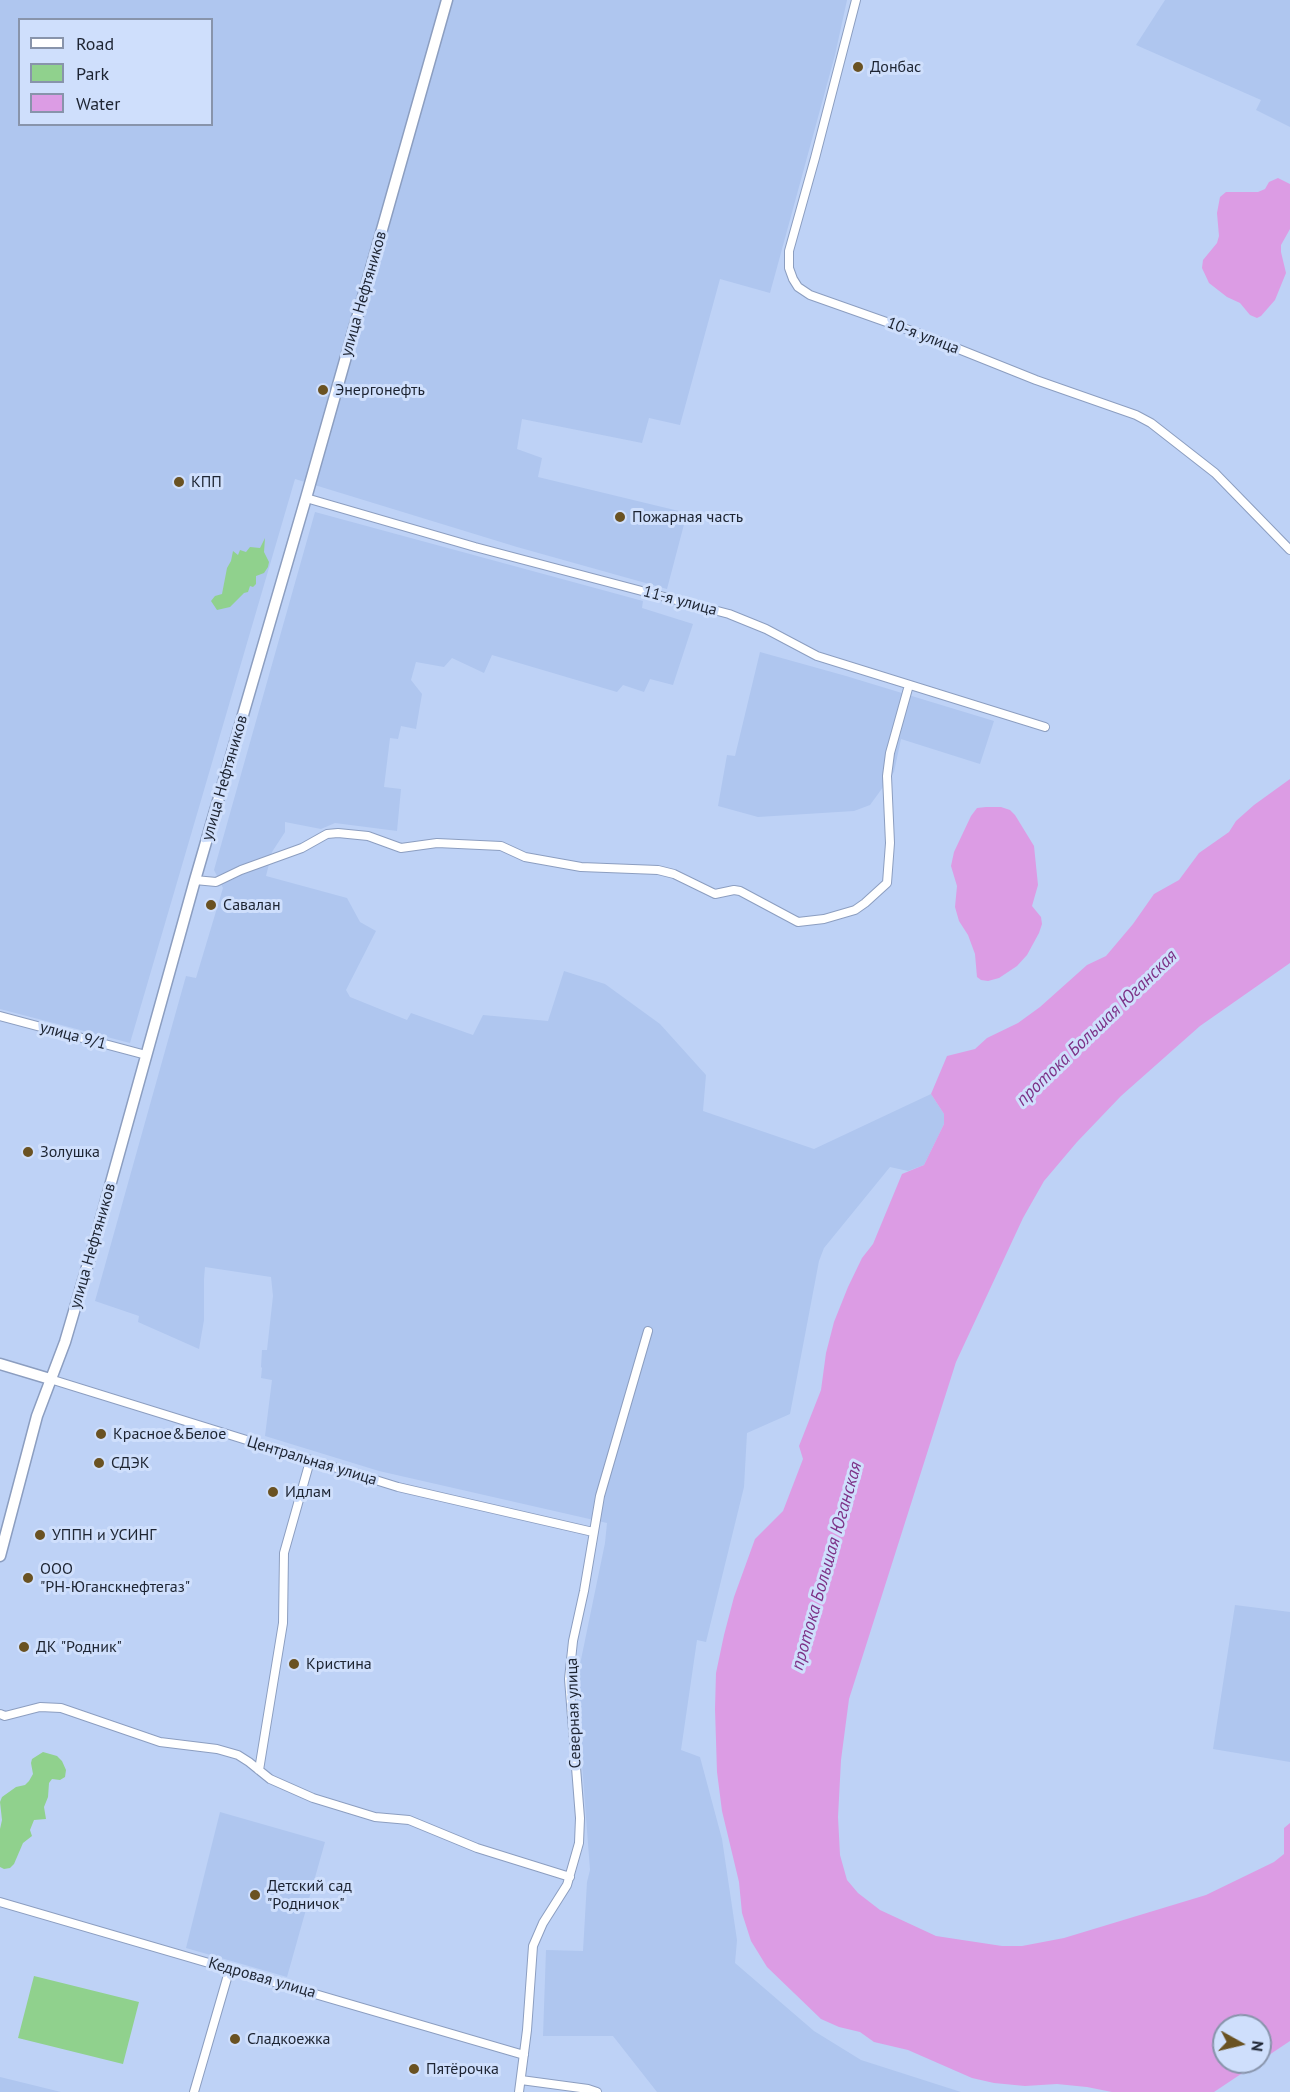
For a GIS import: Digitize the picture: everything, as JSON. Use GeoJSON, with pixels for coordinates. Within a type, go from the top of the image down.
{"type":"FeatureCollection","features":[{"type":"Feature","properties":{"kind":"street","name":"улица Нефтяников"},"geometry":{"type":"LineString","coordinates":[[0,1556],[37,1416],[74,1311],[447,0]]}},
{"type":"Feature","properties":{"kind":"street","name":"10-я улица"},"geometry":{"type":"LineString","coordinates":[[856,0],[789,251],[789,268],[798,287],[810,295],[1136,415],[1151,423],[1215,473],[1290,549]]}},
{"type":"Feature","properties":{"kind":"street","name":"11-я улица"},"geometry":{"type":"LineString","coordinates":[[306,498],[475,547],[729,614],[766,629],[817,656],[1045,727]]}},
{"type":"Feature","properties":{"kind":"street"},"geometry":{"type":"LineString","coordinates":[[195,880],[216,882],[251,866],[302,848],[327,834],[338,833],[368,836],[401,848],[437,843],[501,846],[525,857],[581,867],[658,870],[674,874],[715,894],[740,891],[798,922],[824,919],[855,910],[888,883],[890,843],[887,776],[890,753],[909,685]]}},
{"type":"Feature","properties":{"kind":"street","name":"улица 9/1"},"geometry":{"type":"LineString","coordinates":[[0,1016],[146,1055]]}},
{"type":"Feature","properties":{"kind":"street","name":"Северная улица"},"geometry":{"type":"LineString","coordinates":[[519,2092],[533,1946],[543,1923],[560,1899],[570,1877],[579,1843],[580,1825],[570,1698],[570,1662],[600,1496],[648,1331]]}},
{"type":"Feature","properties":{"kind":"street","name":"Центральная улица"},"geometry":{"type":"LineString","coordinates":[[0,1364],[398,1487],[593,1532]]}},
{"type":"Feature","properties":{"kind":"street"},"geometry":{"type":"LineString","coordinates":[[259,1770],[283,1623],[284,1553],[310,1461]]}},
{"type":"Feature","properties":{"kind":"street"},"geometry":{"type":"LineString","coordinates":[[0,1714],[5,1716],[40,1707],[61,1708],[160,1742],[217,1749],[238,1755],[270,1779],[313,1798],[375,1817],[409,1820],[477,1848],[570,1877]]}},
{"type":"Feature","properties":{"kind":"street","name":"Кедровая улица"},"geometry":{"type":"LineString","coordinates":[[0,1902],[524,2055]]}},
{"type":"Feature","properties":{"kind":"street"},"geometry":{"type":"LineString","coordinates":[[194,2092],[230,1968]]}},
{"type":"Feature","properties":{"kind":"street"},"geometry":{"type":"LineString","coordinates":[[521,2080],[597,2092]]}},
{"type":"Feature","properties":{"kind":"shaded area"},"geometry":{"type":"Polygon","coordinates":[[[0,0],[847,0],[835,55],[770,293],[720,279],[680,425],[649,418],[642,443],[522,419],[517,449],[542,458],[538,477],[687,513],[667,589],[517,547],[295,479],[130,1043],[0,1009],[0,0]]]}},
{"type":"Feature","properties":{"kind":"shaded area"},"geometry":{"type":"Polygon","coordinates":[[[1165,0],[1290,0],[1290,127],[1256,110],[1261,100],[1136,45],[1165,0]]]}},
{"type":"Feature","properties":{"kind":"shaded area"},"geometry":{"type":"Polygon","coordinates":[[[315,512],[643,601],[642,608],[693,624],[673,685],[650,679],[644,692],[623,685],[617,692],[492,655],[484,673],[452,658],[444,667],[416,662],[411,680],[422,694],[416,729],[401,726],[398,739],[390,738],[384,787],[401,789],[397,831],[335,823],[321,829],[285,822],[285,832],[272,852],[266,876],[347,898],[360,922],[376,931],[346,990],[350,997],[407,1020],[411,1013],[473,1035],[483,1015],[548,1021],[564,971],[605,984],[660,1024],[706,1075],[703,1111],[814,1149],[931,1094],[944,1114],[944,1124],[924,1165],[908,1171],[890,1167],[824,1248],[819,1261],[790,1414],[747,1433],[744,1487],[706,1642],[697,1640],[681,1750],[700,1757],[722,1839],[737,1940],[735,1963],[814,2031],[861,2060],[961,2092],[657,2092],[613,2036],[543,2036],[546,1950],[583,1951],[587,1882],[590,1870],[576,1684],[605,1543],[607,1523],[379,1471],[265,1436],[272,1380],[261,1378],[261,1367],[262,1350],[267,1350],[273,1296],[271,1277],[205,1267],[204,1320],[199,1349],[138,1322],[139,1316],[95,1301],[186,976],[196,978],[223,888],[214,870],[315,512]]]}},
{"type":"Feature","properties":{"kind":"shaded area"},"geometry":{"type":"Polygon","coordinates":[[[760,652],[994,721],[980,764],[901,739],[894,772],[870,805],[854,811],[758,817],[718,806],[727,755],[735,756],[760,652]]]}},
{"type":"Feature","properties":{"kind":"shaded area"},"geometry":{"type":"Polygon","coordinates":[[[1235,1605],[1290,1612],[1290,1762],[1213,1749],[1235,1605]]]}},
{"type":"Feature","properties":{"kind":"shaded area","name":"Детский сад \"Родничок\""},"geometry":{"type":"Polygon","coordinates":[[[220,1812],[325,1842],[287,1977],[186,1948],[220,1812]]]}},
{"type":"Feature","properties":{"kind":"shaded area"},"geometry":{"type":"Polygon","coordinates":[[[0,2077],[61,2092],[0,2092],[0,2077]]]}},
{"type":"Feature","properties":{"kind":"green space"},"geometry":{"type":"Polygon","coordinates":[[[265,538],[264,552],[269,562],[264,573],[256,576],[256,584],[253,587],[250,586],[248,592],[230,607],[217,610],[211,601],[215,596],[222,594],[233,551],[238,555],[240,550],[246,552],[250,547],[260,548],[265,538]]]}},
{"type":"Feature","properties":{"kind":"green space"},"geometry":{"type":"Polygon","coordinates":[[[43,1752],[57,1756],[62,1761],[66,1770],[65,1777],[60,1780],[52,1779],[49,1783],[48,1797],[44,1807],[46,1819],[34,1820],[30,1830],[32,1836],[23,1843],[14,1864],[4,1869],[0,1867],[2,1820],[0,1802],[2,1797],[29,1781],[33,1774],[32,1759],[43,1752]]]}},
{"type":"Feature","properties":{"kind":"green space"},"geometry":{"type":"Polygon","coordinates":[[[34,1976],[139,2002],[123,2064],[18,2038],[34,1976]]]}},
{"type":"Feature","properties":{"kind":"water"},"geometry":{"type":"Polygon","coordinates":[[[1278,178],[1290,184],[1290,229],[1281,245],[1286,273],[1275,300],[1257,318],[1250,315],[1240,303],[1227,297],[1209,283],[1202,268],[1203,260],[1217,243],[1219,236],[1217,213],[1220,197],[1226,192],[1258,192],[1265,189],[1269,182],[1278,178]]]}},
{"type":"Feature","properties":{"kind":"water","name":"протока Большая Юганская"},"geometry":{"type":"Polygon","coordinates":[[[1290,779],[1290,963],[1200,1026],[1121,1096],[1044,1181],[1023,1218],[956,1362],[849,1699],[841,1760],[838,1817],[840,1855],[847,1880],[858,1893],[880,1910],[936,1936],[1002,1946],[1022,1946],[1064,1938],[1206,1895],[1274,1862],[1284,1854],[1284,1828],[1290,1823],[1290,2041],[1272,2053],[1272,2014],[1212,2014],[1212,2074],[1241,2074],[1214,2092],[1112,2092],[1057,2084],[1025,2086],[994,2083],[972,2078],[908,2050],[874,2042],[860,2032],[839,2027],[821,2019],[767,1967],[751,1941],[742,1913],[739,1882],[722,1811],[717,1772],[716,1673],[734,1597],[755,1539],[783,1511],[803,1459],[799,1446],[821,1390],[826,1353],[834,1322],[848,1287],[862,1258],[873,1244],[902,1174],[924,1165],[944,1124],[944,1114],[931,1094],[947,1056],[975,1049],[987,1038],[1018,1023],[1040,1007],[1087,965],[1106,956],[1154,894],[1179,880],[1199,853],[1229,832],[1236,821],[1290,779]]]}},
{"type":"Feature","properties":{"kind":"water"},"geometry":{"type":"Polygon","coordinates":[[[1001,807],[1010,810],[1034,846],[1038,885],[1032,906],[1041,917],[1042,924],[1027,955],[1017,966],[999,978],[988,981],[977,977],[975,954],[968,935],[959,921],[955,907],[957,886],[951,866],[954,852],[971,816],[977,808],[1001,807]]]}},
{"type":"Feature","properties":{"kind":"place","name":"Донбас"},"geometry":{"type":"Point","coordinates":[858,67]}},
{"type":"Feature","properties":{"kind":"place","name":"Энергонефть"},"geometry":{"type":"Point","coordinates":[323,390]}},
{"type":"Feature","properties":{"kind":"place","name":"КПП"},"geometry":{"type":"Point","coordinates":[179,482]}},
{"type":"Feature","properties":{"kind":"place","name":"Пожарная часть"},"geometry":{"type":"Point","coordinates":[620,517]}},
{"type":"Feature","properties":{"kind":"place","name":"Савалан"},"geometry":{"type":"Point","coordinates":[211,905]}},
{"type":"Feature","properties":{"kind":"place","name":"Золушка"},"geometry":{"type":"Point","coordinates":[28,1152]}},
{"type":"Feature","properties":{"kind":"place","name":"Красное&Белое"},"geometry":{"type":"Point","coordinates":[101,1434]}},
{"type":"Feature","properties":{"kind":"place","name":"СДЭК"},"geometry":{"type":"Point","coordinates":[99,1463]}},
{"type":"Feature","properties":{"kind":"place","name":"Идлам"},"geometry":{"type":"Point","coordinates":[273,1492]}},
{"type":"Feature","properties":{"kind":"place","name":"УППН и УСИНГ"},"geometry":{"type":"Point","coordinates":[40,1535]}},
{"type":"Feature","properties":{"kind":"place","name":"ООО \"РН-Юганскнефтегаз\""},"geometry":{"type":"Point","coordinates":[28,1578]}},
{"type":"Feature","properties":{"kind":"place","name":"ДК \"Родник\""},"geometry":{"type":"Point","coordinates":[24,1647]}},
{"type":"Feature","properties":{"kind":"place","name":"Кристина"},"geometry":{"type":"Point","coordinates":[294,1664]}},
{"type":"Feature","properties":{"kind":"place","name":"Детский сад \"Родничок\""},"geometry":{"type":"Point","coordinates":[255,1895]}},
{"type":"Feature","properties":{"kind":"place","name":"Сладкоежка"},"geometry":{"type":"Point","coordinates":[235,2039]}},
{"type":"Feature","properties":{"kind":"place","name":"Пятёрочка"},"geometry":{"type":"Point","coordinates":[414,2069]}}]}
